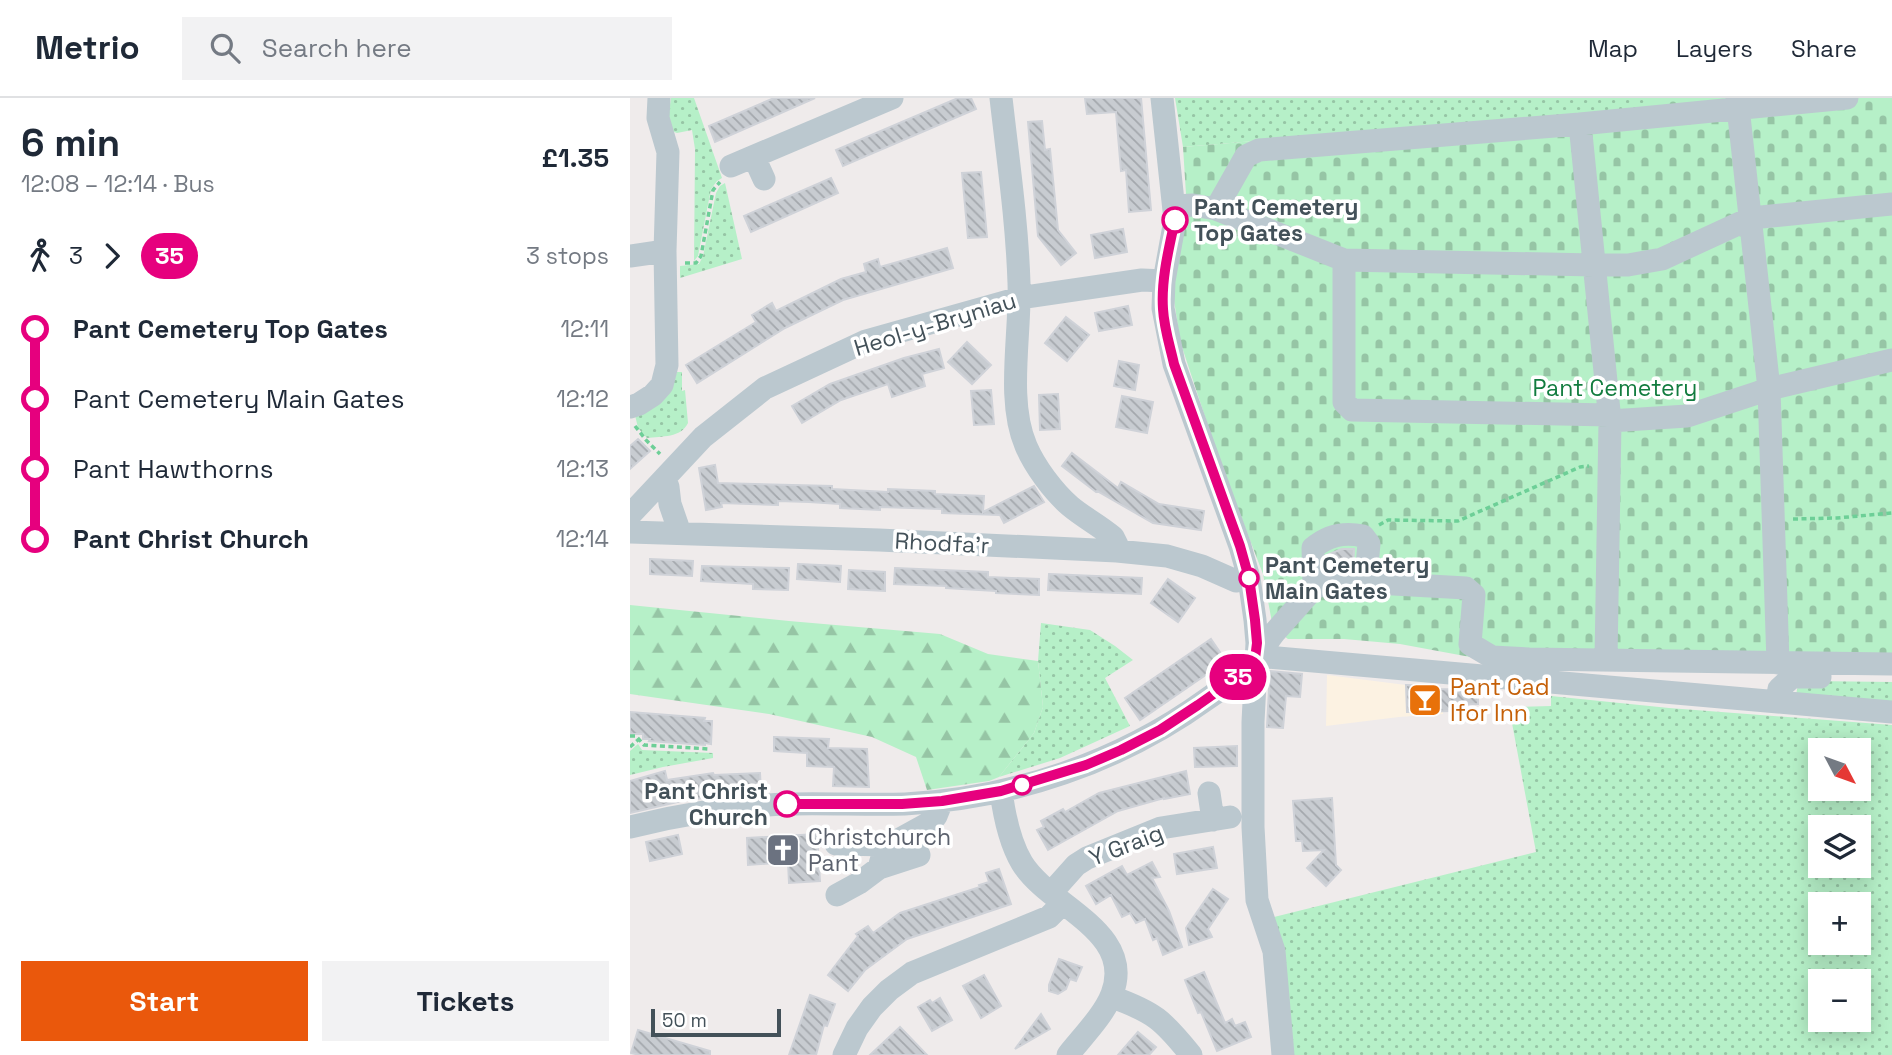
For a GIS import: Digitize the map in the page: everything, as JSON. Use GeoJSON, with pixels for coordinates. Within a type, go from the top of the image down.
{"type":"FeatureCollection","features":[{"type":"Feature","properties":{"kind":"street"},"geometry":{"type":"LineString","coordinates":[[633,418],[639,404],[662,385],[667,365],[665,257],[668,152],[658,118],[659,98]]}},
{"type":"Feature","properties":{"kind":"street"},"geometry":{"type":"LineString","coordinates":[[731,166],[892,98]]}},
{"type":"Feature","properties":{"kind":"street"},"geometry":{"type":"LineString","coordinates":[[1001,98],[1018,239],[1020,298],[1016,377],[1019,423],[1026,447],[1052,485],[1070,506],[1113,537],[1117,551]]}},
{"type":"Feature","properties":{"kind":"street"},"geometry":{"type":"LineString","coordinates":[[1162,98],[1175,206],[1164,281],[1163,308],[1174,364],[1240,546],[1249,578],[1255,620],[1257,643],[1253,827],[1256,888],[1257,900],[1274,951],[1283,1055]]}},
{"type":"Feature","properties":{"kind":"street"},"geometry":{"type":"LineString","coordinates":[[1216,209],[1246,156],[1259,150],[1580,124],[1738,104],[1847,98]]}},
{"type":"Feature","properties":{"kind":"street"},"geometry":{"type":"LineString","coordinates":[[1738,104],[1769,389],[1778,663]]}},
{"type":"Feature","properties":{"kind":"street"},"geometry":{"type":"LineString","coordinates":[[1580,124],[1610,418],[1606,660]]}},
{"type":"Feature","properties":{"kind":"street"},"geometry":{"type":"LineString","coordinates":[[754,157],[764,179]]}},
{"type":"Feature","properties":{"kind":"street"},"geometry":{"type":"LineString","coordinates":[[1175,206],[1193,205],[1216,209],[1344,260],[1628,265],[1662,259],[1751,218],[1892,204]]}},
{"type":"Feature","properties":{"kind":"street"},"geometry":{"type":"LineString","coordinates":[[630,256],[665,257]]}},
{"type":"Feature","properties":{"kind":"street"},"geometry":{"type":"LineString","coordinates":[[1344,260],[1344,402],[1352,410],[1610,418],[1686,415],[1769,389],[1892,359]]}},
{"type":"Feature","properties":{"kind":"street","name":"Heol-y-Bryniau"},"geometry":{"type":"LineString","coordinates":[[630,515],[703,437],[765,388],[866,341],[1020,298],[1142,280],[1164,281]]}},
{"type":"Feature","properties":{"kind":"street"},"geometry":{"type":"LineString","coordinates":[[670,473],[670,505],[680,533]]}},
{"type":"Feature","properties":{"kind":"street","name":"Rhodfa'r"},"geometry":{"type":"LineString","coordinates":[[630,532],[1117,551],[1167,556],[1202,566],[1236,581],[1249,578]]}},
{"type":"Feature","properties":{"kind":"street"},"geometry":{"type":"LineString","coordinates":[[1314,588],[1313,548],[1336,535],[1349,533],[1363,536],[1369,544],[1366,575],[1358,582]]}},
{"type":"Feature","properties":{"kind":"street"},"geometry":{"type":"LineString","coordinates":[[630,827],[680,814],[740,807],[942,801],[1001,791],[1086,765],[1160,730],[1242,674],[1314,588],[1327,583],[1358,582],[1466,588],[1474,595],[1470,645],[1492,657],[1892,664]]}},
{"type":"Feature","properties":{"kind":"street"},"geometry":{"type":"LineString","coordinates":[[1255,659],[1267,657],[1892,712]]}},
{"type":"Feature","properties":{"kind":"street"},"geometry":{"type":"LineString","coordinates":[[1777,702],[1779,689],[1792,677],[1892,677]]}},
{"type":"Feature","properties":{"kind":"street"},"geometry":{"type":"LineString","coordinates":[[1001,791],[1014,845],[1022,862],[1034,878],[1099,933],[1109,945],[1117,969],[1112,996],[1068,1055]]}},
{"type":"Feature","properties":{"kind":"street","name":"Y Graig"},"geometry":{"type":"LineString","coordinates":[[844,1055],[857,1028],[889,990],[912,973],[1049,917],[1076,866],[1087,858],[1161,828],[1222,818],[1209,793]]}},
{"type":"Feature","properties":{"kind":"street"},"geometry":{"type":"LineString","coordinates":[[879,868],[889,845],[929,823],[936,816],[942,801]]}},
{"type":"Feature","properties":{"kind":"street"},"geometry":{"type":"LineString","coordinates":[[836,844],[889,845]]}},
{"type":"Feature","properties":{"kind":"street"},"geometry":{"type":"LineString","coordinates":[[837,895],[879,868],[919,855]]}},
{"type":"Feature","properties":{"kind":"street"},"geometry":{"type":"LineString","coordinates":[[1112,996],[1158,1018],[1191,1055]]}},
{"type":"Feature","properties":{"kind":"path"},"geometry":{"type":"LineString","coordinates":[[665,257],[696,263],[698,261],[713,190],[724,180],[731,166]]}},
{"type":"Feature","properties":{"kind":"path"},"geometry":{"type":"LineString","coordinates":[[633,418],[670,473]]}},
{"type":"Feature","properties":{"kind":"path"},"geometry":{"type":"LineString","coordinates":[[1366,540],[1378,526],[1388,520],[1458,521],[1580,467],[1609,465]]}},
{"type":"Feature","properties":{"kind":"path"},"geometry":{"type":"LineString","coordinates":[[1773,518],[1837,518],[1892,513]]}},
{"type":"Feature","properties":{"kind":"path"},"geometry":{"type":"LineString","coordinates":[[630,736],[636,736],[644,745],[709,750]]}},
{"type":"Feature","properties":{"kind":"path"},"geometry":{"type":"LineString","coordinates":[[630,747],[639,739]]}},
{"type":"Feature","properties":{"kind":"shaded area"},"geometry":{"type":"Polygon","coordinates":[[[1327,675],[1406,685],[1434,684],[1434,689],[1442,688],[1443,714],[1326,726],[1327,675]]]}},
{"type":"Feature","properties":{"kind":"green space"},"geometry":{"type":"Polygon","coordinates":[[[671,98],[694,98],[722,178],[711,189],[698,256],[694,261],[695,149],[692,130],[677,133],[672,131],[668,119],[671,98]]]}},
{"type":"Feature","properties":{"kind":"green space"},"geometry":{"type":"Polygon","coordinates":[[[1175,98],[1652,98],[1653,107],[1183,147],[1175,98]]]}},
{"type":"Feature","properties":{"kind":"green space","name":"Pant Cemetery"},"geometry":{"type":"Polygon","coordinates":[[[1652,98],[1892,98],[1892,668],[1481,659],[1400,644],[1344,639],[1288,639],[1273,628],[1263,574],[1220,462],[1180,341],[1173,293],[1177,254],[1187,218],[1193,212],[1192,198],[1186,194],[1183,147],[1652,107],[1652,98]]]}},
{"type":"Feature","properties":{"kind":"green space"},"geometry":{"type":"Polygon","coordinates":[[[725,183],[742,259],[680,278],[680,266],[699,264],[703,256],[716,193],[725,183]]]}},
{"type":"Feature","properties":{"kind":"green space"},"geometry":{"type":"Polygon","coordinates":[[[677,372],[682,372],[682,391],[685,390],[688,423],[676,434],[647,438],[638,428],[635,415],[671,389],[677,372]]]}},
{"type":"Feature","properties":{"kind":"green space"},"geometry":{"type":"Polygon","coordinates":[[[630,605],[940,634],[988,654],[1038,661],[1043,707],[1034,733],[999,777],[989,781],[927,790],[916,757],[872,737],[769,714],[630,694],[630,605]]]}},
{"type":"Feature","properties":{"kind":"green space"},"geometry":{"type":"Polygon","coordinates":[[[1041,623],[1090,630],[1133,660],[1105,678],[1130,726],[1060,758],[999,777],[1034,733],[1043,707],[1038,661],[1041,623]]]}},
{"type":"Feature","properties":{"kind":"green space"},"geometry":{"type":"Polygon","coordinates":[[[1811,681],[1892,682],[1892,702],[1796,695],[1798,685],[1811,681]]]}},
{"type":"Feature","properties":{"kind":"green space"},"geometry":{"type":"Polygon","coordinates":[[[1551,696],[1892,725],[1892,1055],[1292,1055],[1274,917],[1536,852],[1509,707],[1551,706],[1551,696]]]}},
{"type":"Feature","properties":{"kind":"green space"},"geometry":{"type":"Polygon","coordinates":[[[638,744],[642,750],[713,753],[713,758],[630,775],[630,751],[638,744]]]}},
{"type":"Feature","properties":{"kind":"building"},"geometry":{"type":"Polygon","coordinates":[[[774,98],[815,98],[715,142],[709,126],[774,98]]]}},
{"type":"Feature","properties":{"kind":"building"},"geometry":{"type":"Polygon","coordinates":[[[958,98],[971,98],[976,109],[843,166],[836,150],[958,98]]]}},
{"type":"Feature","properties":{"kind":"building"},"geometry":{"type":"Polygon","coordinates":[[[1085,98],[1141,98],[1151,210],[1129,212],[1126,170],[1121,171],[1116,112],[1087,114],[1085,98]]]}},
{"type":"Feature","properties":{"kind":"building"},"geometry":{"type":"Polygon","coordinates":[[[1042,121],[1045,150],[1050,149],[1058,230],[1076,253],[1061,265],[1038,236],[1028,122],[1042,121]]]}},
{"type":"Feature","properties":{"kind":"building"},"geometry":{"type":"Polygon","coordinates":[[[981,172],[987,237],[968,238],[962,173],[981,172]]]}},
{"type":"Feature","properties":{"kind":"building"},"geometry":{"type":"Polygon","coordinates":[[[831,178],[838,193],[751,232],[744,216],[831,178]]]}},
{"type":"Feature","properties":{"kind":"building"},"geometry":{"type":"Polygon","coordinates":[[[1123,229],[1127,252],[1095,258],[1091,235],[1123,229]]]}},
{"type":"Feature","properties":{"kind":"building"},"geometry":{"type":"Polygon","coordinates":[[[947,248],[953,268],[843,300],[785,328],[697,383],[686,365],[756,322],[752,315],[772,303],[776,311],[841,279],[866,272],[864,264],[878,259],[880,267],[947,248]]]}},
{"type":"Feature","properties":{"kind":"building"},"geometry":{"type":"Polygon","coordinates":[[[1128,306],[1132,325],[1099,331],[1095,313],[1128,306]]]}},
{"type":"Feature","properties":{"kind":"building"},"geometry":{"type":"Polygon","coordinates":[[[1066,317],[1089,335],[1067,361],[1045,343],[1066,317]]]}},
{"type":"Feature","properties":{"kind":"building"},"geometry":{"type":"Polygon","coordinates":[[[967,342],[991,365],[972,384],[948,362],[967,342]]]}},
{"type":"Feature","properties":{"kind":"building"},"geometry":{"type":"Polygon","coordinates":[[[939,349],[944,368],[922,374],[925,386],[892,397],[888,384],[841,400],[802,423],[792,406],[830,384],[904,358],[939,349]]]}},
{"type":"Feature","properties":{"kind":"building"},"geometry":{"type":"Polygon","coordinates":[[[1119,361],[1139,365],[1135,390],[1114,386],[1119,361]]]}},
{"type":"Feature","properties":{"kind":"building"},"geometry":{"type":"Polygon","coordinates":[[[991,390],[994,424],[974,425],[971,391],[991,390]]]}},
{"type":"Feature","properties":{"kind":"building"},"geometry":{"type":"Polygon","coordinates":[[[1058,394],[1060,429],[1040,430],[1039,395],[1058,394]]]}},
{"type":"Feature","properties":{"kind":"building"},"geometry":{"type":"Polygon","coordinates":[[[1122,396],[1153,402],[1147,433],[1116,427],[1122,396]]]}},
{"type":"Feature","properties":{"kind":"building"},"geometry":{"type":"Polygon","coordinates":[[[638,439],[650,451],[630,469],[630,446],[638,439]]]}},
{"type":"Feature","properties":{"kind":"building"},"geometry":{"type":"Polygon","coordinates":[[[1072,453],[1118,488],[1121,482],[1159,504],[1204,511],[1201,530],[1153,523],[1096,492],[1062,466],[1072,453]]]}},
{"type":"Feature","properties":{"kind":"building"},"geometry":{"type":"Polygon","coordinates":[[[715,465],[718,483],[832,486],[832,489],[888,492],[888,489],[935,491],[935,494],[984,496],[983,512],[1034,486],[1044,502],[1004,523],[1000,515],[942,513],[942,509],[840,508],[840,504],[809,502],[778,501],[778,505],[721,503],[722,507],[706,510],[699,468],[715,465]]]}},
{"type":"Feature","properties":{"kind":"building"},"geometry":{"type":"Polygon","coordinates":[[[1342,549],[1354,549],[1353,568],[1327,566],[1327,555],[1342,549]]]}},
{"type":"Feature","properties":{"kind":"building"},"geometry":{"type":"Polygon","coordinates":[[[650,559],[693,561],[692,576],[650,574],[650,559]]]}},
{"type":"Feature","properties":{"kind":"building"},"geometry":{"type":"Polygon","coordinates":[[[798,564],[841,566],[840,582],[797,579],[798,564]]]}},
{"type":"Feature","properties":{"kind":"building"},"geometry":{"type":"Polygon","coordinates":[[[702,566],[789,568],[788,590],[753,589],[753,584],[701,581],[702,566]]]}},
{"type":"Feature","properties":{"kind":"building"},"geometry":{"type":"Polygon","coordinates":[[[895,568],[988,572],[988,577],[1039,579],[1039,595],[894,584],[895,568]]]}},
{"type":"Feature","properties":{"kind":"building"},"geometry":{"type":"Polygon","coordinates":[[[849,570],[885,572],[885,591],[848,589],[849,570]]]}},
{"type":"Feature","properties":{"kind":"building"},"geometry":{"type":"Polygon","coordinates":[[[1049,574],[1142,578],[1141,594],[1048,590],[1049,574]]]}},
{"type":"Feature","properties":{"kind":"building"},"geometry":{"type":"Polygon","coordinates":[[[1168,579],[1195,598],[1178,622],[1151,603],[1168,579]]]}},
{"type":"Feature","properties":{"kind":"building"},"geometry":{"type":"Polygon","coordinates":[[[1211,639],[1226,661],[1140,720],[1125,698],[1211,639]]]}},
{"type":"Feature","properties":{"kind":"building"},"geometry":{"type":"Polygon","coordinates":[[[1270,671],[1302,674],[1300,697],[1286,696],[1283,728],[1267,727],[1270,671]]]}},
{"type":"Feature","properties":{"kind":"building","name":"Pant Cad Ifor Inn"},"geometry":{"type":"Polygon","coordinates":[[[1406,685],[1478,690],[1478,704],[1452,705],[1452,711],[1407,712],[1406,685]]]}},
{"type":"Feature","properties":{"kind":"building"},"geometry":{"type":"Polygon","coordinates":[[[630,712],[705,718],[704,721],[712,721],[711,744],[649,741],[650,739],[643,739],[643,734],[630,734],[630,712]]]}},
{"type":"Feature","properties":{"kind":"building"},"geometry":{"type":"Polygon","coordinates":[[[774,737],[829,739],[828,748],[867,749],[869,787],[833,786],[834,767],[807,766],[807,753],[774,751],[774,737]]]}},
{"type":"Feature","properties":{"kind":"building"},"geometry":{"type":"Polygon","coordinates":[[[1237,746],[1237,766],[1195,767],[1194,748],[1237,746]]]}},
{"type":"Feature","properties":{"kind":"building"},"geometry":{"type":"Polygon","coordinates":[[[665,771],[667,780],[713,773],[760,773],[761,791],[686,800],[630,813],[630,781],[665,771]]]}},
{"type":"Feature","properties":{"kind":"building"},"geometry":{"type":"Polygon","coordinates":[[[1186,771],[1190,794],[1118,811],[1048,850],[1037,830],[1044,827],[1041,821],[1063,809],[1065,812],[1099,793],[1186,771]]]}},
{"type":"Feature","properties":{"kind":"building"},"geometry":{"type":"Polygon","coordinates":[[[1332,798],[1336,865],[1341,870],[1326,886],[1307,868],[1324,850],[1303,851],[1302,841],[1296,841],[1293,801],[1332,798]]]}},
{"type":"Feature","properties":{"kind":"building","name":"Christchurch Pant"},"geometry":{"type":"Polygon","coordinates":[[[817,834],[820,881],[789,883],[788,862],[748,865],[747,838],[817,834]]]}},
{"type":"Feature","properties":{"kind":"building"},"geometry":{"type":"Polygon","coordinates":[[[678,835],[682,854],[650,861],[646,842],[678,835]]]}},
{"type":"Feature","properties":{"kind":"building"},"geometry":{"type":"Polygon","coordinates":[[[1213,847],[1217,868],[1177,874],[1174,854],[1213,847]]]}},
{"type":"Feature","properties":{"kind":"building"},"geometry":{"type":"Polygon","coordinates":[[[1152,862],[1160,877],[1152,878],[1169,911],[1182,947],[1163,955],[1157,938],[1153,940],[1145,919],[1136,923],[1130,913],[1122,917],[1111,895],[1096,904],[1086,886],[1122,866],[1127,875],[1152,862]]]}},
{"type":"Feature","properties":{"kind":"building"},"geometry":{"type":"Polygon","coordinates":[[[999,869],[1011,904],[907,939],[865,970],[848,991],[828,975],[858,936],[856,934],[868,926],[873,933],[900,913],[980,887],[979,885],[989,882],[986,873],[999,869]]]}},
{"type":"Feature","properties":{"kind":"building"},"geometry":{"type":"Polygon","coordinates":[[[1213,889],[1228,899],[1208,929],[1212,937],[1189,945],[1186,928],[1213,889]]]}},
{"type":"Feature","properties":{"kind":"building"},"geometry":{"type":"Polygon","coordinates":[[[1059,959],[1082,967],[1076,981],[1070,979],[1066,989],[1058,994],[1049,991],[1049,985],[1059,959]]]}},
{"type":"Feature","properties":{"kind":"building"},"geometry":{"type":"Polygon","coordinates":[[[1204,972],[1225,1023],[1232,1019],[1235,1026],[1245,1022],[1251,1037],[1217,1051],[1185,980],[1204,972]]]}},
{"type":"Feature","properties":{"kind":"building"},"geometry":{"type":"Polygon","coordinates":[[[984,975],[1001,1006],[981,1018],[963,986],[984,975]]]}},
{"type":"Feature","properties":{"kind":"building"},"geometry":{"type":"Polygon","coordinates":[[[810,995],[835,1004],[827,1026],[824,1025],[816,1055],[789,1055],[810,995]]]}},
{"type":"Feature","properties":{"kind":"building"},"geometry":{"type":"Polygon","coordinates":[[[940,998],[952,1020],[932,1031],[918,1007],[940,998]]]}},
{"type":"Feature","properties":{"kind":"building"},"geometry":{"type":"Polygon","coordinates":[[[1041,1014],[1050,1029],[1015,1049],[1041,1014]]]}},
{"type":"Feature","properties":{"kind":"building"},"geometry":{"type":"Polygon","coordinates":[[[900,1027],[927,1055],[870,1055],[900,1027]]]}},
{"type":"Feature","properties":{"kind":"building"},"geometry":{"type":"Polygon","coordinates":[[[638,1030],[710,1051],[710,1055],[631,1053],[638,1030]]]}},
{"type":"Feature","properties":{"kind":"building"},"geometry":{"type":"Polygon","coordinates":[[[1138,1032],[1156,1047],[1149,1055],[1118,1055],[1138,1032]]]}},
{"type":"Feature","properties":{"kind":"bus line","name":"35"},"geometry":{"type":"LineString","coordinates":[[787,804],[902,804],[942,801],[1001,791],[1086,765],[1160,730],[1242,674],[1255,659],[1257,643],[1249,578],[1174,364],[1168,338],[1163,308],[1164,281],[1175,220]]}},
{"type":"Feature","properties":{"kind":"place","name":"Pant Cemetery Top Gates"},"geometry":{"type":"Point","coordinates":[1175,220]}},
{"type":"Feature","properties":{"kind":"place","name":"Pant Cemetery Main Gates"},"geometry":{"type":"Point","coordinates":[1249,578]}},
{"type":"Feature","properties":{"kind":"place","name":"Pant Cad Ifor Inn"},"geometry":{"type":"Point","coordinates":[1425,700]}},
{"type":"Feature","properties":{"kind":"place","name":"Pant Christ Church"},"geometry":{"type":"Point","coordinates":[787,804]}},
{"type":"Feature","properties":{"kind":"place","name":"Christchurch Pant"},"geometry":{"type":"Point","coordinates":[783,850]}}]}
